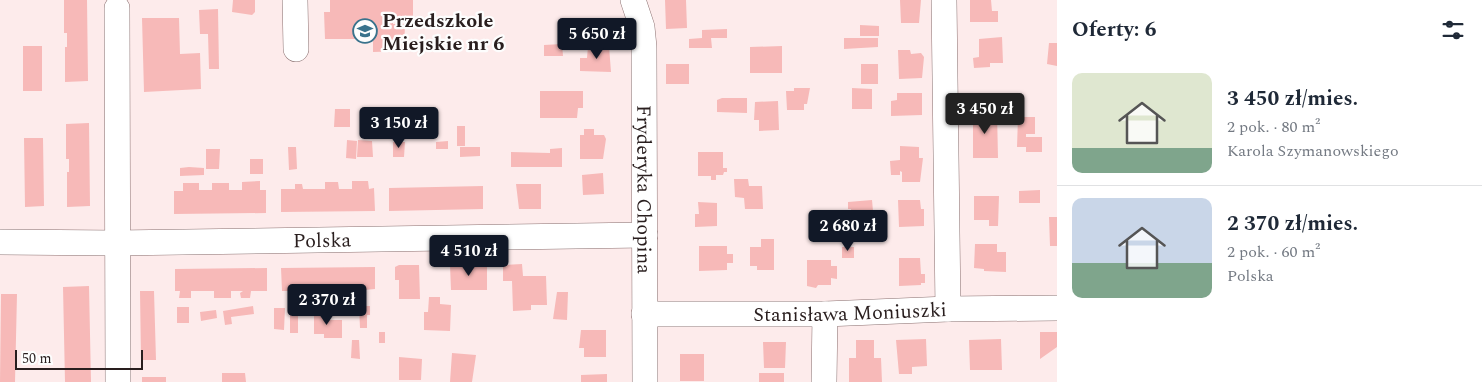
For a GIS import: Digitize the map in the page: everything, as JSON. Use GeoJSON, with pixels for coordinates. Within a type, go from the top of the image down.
{"type":"FeatureCollection","features":[{"type":"Feature","properties":{"kind":"street"},"geometry":{"type":"LineString","coordinates":[[295,0],[296,49]]}},
{"type":"Feature","properties":{"kind":"street","name":"Fryderyka Chopina"},"geometry":{"type":"LineString","coordinates":[[633,0],[642,26],[644,47],[645,382]]}},
{"type":"Feature","properties":{"kind":"street"},"geometry":{"type":"LineString","coordinates":[[944,0],[948,309]]}},
{"type":"Feature","properties":{"kind":"street"},"geometry":{"type":"LineString","coordinates":[[117,8],[116,244],[118,382]]}},
{"type":"Feature","properties":{"kind":"street","name":"Polska"},"geometry":{"type":"LineString","coordinates":[[0,242],[116,244],[645,235]]}},
{"type":"Feature","properties":{"kind":"street","name":"Stanisława Moniuszki"},"geometry":{"type":"LineString","coordinates":[[644,314],[825,314],[948,309],[1057,308]]}},
{"type":"Feature","properties":{"kind":"street"},"geometry":{"type":"LineString","coordinates":[[824,382],[825,314]]}},
{"type":"Feature","properties":{"kind":"building"},"geometry":{"type":"Polygon","coordinates":[[[64,0],[87,0],[88,81],[65,82],[67,33],[64,33],[64,0]]]}},
{"type":"Feature","properties":{"kind":"building"},"geometry":{"type":"Polygon","coordinates":[[[233,0],[255,0],[255,12],[252,15],[232,12],[233,0]]]}},
{"type":"Feature","properties":{"kind":"building","name":"Przedszkole Miejskie nr 6"},"geometry":{"type":"Polygon","coordinates":[[[330,0],[413,0],[413,19],[393,19],[393,24],[405,24],[404,51],[373,52],[373,39],[325,39],[324,12],[330,12],[330,0]]]}},
{"type":"Feature","properties":{"kind":"building"},"geometry":{"type":"Polygon","coordinates":[[[665,0],[686,0],[687,28],[666,29],[665,0]]]}},
{"type":"Feature","properties":{"kind":"building"},"geometry":{"type":"Polygon","coordinates":[[[900,0],[921,0],[919,23],[901,23],[900,0]]]}},
{"type":"Feature","properties":{"kind":"building"},"geometry":{"type":"Polygon","coordinates":[[[970,0],[991,0],[992,11],[998,11],[998,22],[970,22],[970,0]]]}},
{"type":"Feature","properties":{"kind":"building"},"geometry":{"type":"Polygon","coordinates":[[[218,9],[219,69],[209,69],[208,34],[200,34],[199,10],[218,9]]]}},
{"type":"Feature","properties":{"kind":"building"},"geometry":{"type":"Polygon","coordinates":[[[142,18],[179,18],[180,54],[200,53],[201,89],[144,92],[142,18]]]}},
{"type":"Feature","properties":{"kind":"building"},"geometry":{"type":"Polygon","coordinates":[[[860,25],[879,26],[879,36],[860,36],[860,25]]]}},
{"type":"Feature","properties":{"kind":"building"},"geometry":{"type":"Polygon","coordinates":[[[727,29],[727,38],[711,38],[712,48],[689,48],[689,39],[702,38],[702,30],[727,29]]]}},
{"type":"Feature","properties":{"kind":"building"},"geometry":{"type":"Polygon","coordinates":[[[1002,37],[1003,63],[990,63],[990,67],[974,68],[973,58],[979,57],[979,39],[1002,37]]]}},
{"type":"Feature","properties":{"kind":"building"},"geometry":{"type":"Polygon","coordinates":[[[844,38],[878,38],[878,47],[844,49],[844,38]]]}},
{"type":"Feature","properties":{"kind":"building"},"geometry":{"type":"Polygon","coordinates":[[[1049,43],[1057,43],[1057,66],[1047,64],[1049,43]]]}},
{"type":"Feature","properties":{"kind":"building"},"geometry":{"type":"Polygon","coordinates":[[[562,44],[563,56],[544,56],[544,45],[562,44]]]}},
{"type":"Feature","properties":{"kind":"building"},"geometry":{"type":"Polygon","coordinates":[[[23,46],[42,46],[42,91],[23,91],[23,46]]]}},
{"type":"Feature","properties":{"kind":"building"},"geometry":{"type":"Polygon","coordinates":[[[588,46],[609,46],[611,72],[580,71],[580,58],[587,58],[588,46]]]}},
{"type":"Feature","properties":{"kind":"building"},"geometry":{"type":"Polygon","coordinates":[[[782,46],[782,73],[750,73],[750,47],[782,46]]]}},
{"type":"Feature","properties":{"kind":"building"},"geometry":{"type":"Polygon","coordinates":[[[898,50],[910,50],[911,54],[921,53],[924,57],[922,78],[899,79],[898,50]]]}},
{"type":"Feature","properties":{"kind":"building"},"geometry":{"type":"Polygon","coordinates":[[[666,64],[689,64],[689,84],[666,84],[666,64]]]}},
{"type":"Feature","properties":{"kind":"building"},"geometry":{"type":"Polygon","coordinates":[[[861,64],[878,64],[878,84],[861,84],[861,64]]]}},
{"type":"Feature","properties":{"kind":"building"},"geometry":{"type":"Polygon","coordinates":[[[794,88],[810,88],[807,104],[804,104],[804,110],[787,110],[786,91],[794,91],[794,88]]]}},
{"type":"Feature","properties":{"kind":"building"},"geometry":{"type":"Polygon","coordinates":[[[852,88],[872,89],[872,109],[852,109],[852,88]]]}},
{"type":"Feature","properties":{"kind":"building"},"geometry":{"type":"Polygon","coordinates":[[[540,91],[583,91],[583,108],[578,108],[577,118],[540,118],[540,91]]]}},
{"type":"Feature","properties":{"kind":"building"},"geometry":{"type":"Polygon","coordinates":[[[897,93],[922,93],[922,115],[891,116],[891,101],[897,100],[897,93]]]}},
{"type":"Feature","properties":{"kind":"building"},"geometry":{"type":"Polygon","coordinates":[[[722,98],[747,98],[747,113],[717,112],[717,100],[722,98]]]}},
{"type":"Feature","properties":{"kind":"building"},"geometry":{"type":"Polygon","coordinates":[[[778,101],[779,130],[759,131],[759,120],[754,120],[755,102],[778,101]]]}},
{"type":"Feature","properties":{"kind":"building"},"geometry":{"type":"Polygon","coordinates":[[[335,109],[350,109],[350,127],[334,127],[335,109]]]}},
{"type":"Feature","properties":{"kind":"building"},"geometry":{"type":"Polygon","coordinates":[[[973,112],[997,112],[998,158],[973,158],[973,112]]]}},
{"type":"Feature","properties":{"kind":"building"},"geometry":{"type":"Polygon","coordinates":[[[1018,117],[1035,117],[1035,134],[1026,134],[1026,137],[1042,137],[1042,152],[1026,152],[1026,147],[1017,147],[1018,117]]]}},
{"type":"Feature","properties":{"kind":"building"},"geometry":{"type":"Polygon","coordinates":[[[89,123],[90,206],[67,207],[69,159],[66,159],[66,124],[89,123]]]}},
{"type":"Feature","properties":{"kind":"building"},"geometry":{"type":"Polygon","coordinates":[[[457,126],[465,126],[465,146],[457,146],[457,126]]]}},
{"type":"Feature","properties":{"kind":"building"},"geometry":{"type":"Polygon","coordinates":[[[584,129],[594,129],[594,135],[604,135],[606,139],[603,159],[580,159],[580,135],[584,135],[584,129]]]}},
{"type":"Feature","properties":{"kind":"building"},"geometry":{"type":"Polygon","coordinates":[[[24,138],[43,138],[44,206],[25,207],[24,138]]]}},
{"type":"Feature","properties":{"kind":"building"},"geometry":{"type":"Polygon","coordinates":[[[347,140],[357,141],[356,159],[346,158],[347,140]]]}},
{"type":"Feature","properties":{"kind":"building"},"geometry":{"type":"Polygon","coordinates":[[[358,140],[372,141],[373,157],[357,157],[358,140]]]}},
{"type":"Feature","properties":{"kind":"building"},"geometry":{"type":"Polygon","coordinates":[[[448,141],[448,149],[436,149],[436,142],[448,141]]]}},
{"type":"Feature","properties":{"kind":"building"},"geometry":{"type":"Polygon","coordinates":[[[393,142],[405,142],[404,157],[393,157],[393,142]]]}},
{"type":"Feature","properties":{"kind":"building"},"geometry":{"type":"Polygon","coordinates":[[[900,146],[919,147],[919,158],[923,158],[920,182],[902,182],[902,172],[900,171],[900,175],[891,175],[890,161],[900,160],[900,146]]]}},
{"type":"Feature","properties":{"kind":"building"},"geometry":{"type":"Polygon","coordinates":[[[288,147],[296,147],[297,169],[289,170],[288,147]]]}},
{"type":"Feature","properties":{"kind":"building"},"geometry":{"type":"Polygon","coordinates":[[[460,147],[480,147],[480,156],[460,157],[460,147]]]}},
{"type":"Feature","properties":{"kind":"building"},"geometry":{"type":"Polygon","coordinates":[[[562,148],[562,167],[511,167],[511,152],[550,153],[550,149],[562,148]]]}},
{"type":"Feature","properties":{"kind":"building"},"geometry":{"type":"Polygon","coordinates":[[[206,149],[220,149],[219,169],[206,169],[206,149]]]}},
{"type":"Feature","properties":{"kind":"building"},"geometry":{"type":"Polygon","coordinates":[[[698,152],[723,152],[723,168],[727,168],[727,172],[724,172],[723,175],[716,175],[716,180],[711,180],[711,176],[698,176],[698,152]]]}},
{"type":"Feature","properties":{"kind":"building"},"geometry":{"type":"Polygon","coordinates":[[[250,159],[263,159],[263,174],[250,174],[250,159]]]}},
{"type":"Feature","properties":{"kind":"building"},"geometry":{"type":"Polygon","coordinates":[[[180,168],[204,168],[204,175],[180,176],[180,168]]]}},
{"type":"Feature","properties":{"kind":"building"},"geometry":{"type":"Polygon","coordinates":[[[603,173],[604,194],[583,195],[582,175],[603,173]]]}},
{"type":"Feature","properties":{"kind":"building"},"geometry":{"type":"Polygon","coordinates":[[[734,179],[748,179],[749,186],[762,186],[763,209],[745,209],[744,198],[735,197],[734,179]]]}},
{"type":"Feature","properties":{"kind":"building"},"geometry":{"type":"Polygon","coordinates":[[[260,181],[260,190],[266,190],[266,213],[174,214],[174,191],[183,191],[183,183],[199,183],[199,190],[212,190],[212,183],[229,183],[229,190],[242,190],[242,182],[260,181]]]}},
{"type":"Feature","properties":{"kind":"building"},"geometry":{"type":"Polygon","coordinates":[[[352,181],[368,181],[369,189],[374,188],[375,211],[281,212],[281,189],[295,189],[295,184],[302,184],[303,189],[325,189],[325,182],[338,182],[339,189],[352,189],[352,181]]]}},
{"type":"Feature","properties":{"kind":"building"},"geometry":{"type":"Polygon","coordinates":[[[516,184],[541,184],[541,209],[519,209],[516,184]]]}},
{"type":"Feature","properties":{"kind":"building"},"geometry":{"type":"Polygon","coordinates":[[[483,186],[483,209],[389,211],[389,188],[483,186]]]}},
{"type":"Feature","properties":{"kind":"building"},"geometry":{"type":"Polygon","coordinates":[[[1040,190],[1040,203],[1019,203],[1019,191],[1040,190]]]}},
{"type":"Feature","properties":{"kind":"building"},"geometry":{"type":"Polygon","coordinates":[[[974,196],[999,196],[998,226],[989,226],[989,220],[974,220],[974,196]]]}},
{"type":"Feature","properties":{"kind":"building"},"geometry":{"type":"Polygon","coordinates":[[[872,200],[874,222],[868,222],[868,227],[852,228],[851,209],[848,209],[848,202],[872,200]]]}},
{"type":"Feature","properties":{"kind":"building"},"geometry":{"type":"Polygon","coordinates":[[[898,200],[920,200],[921,209],[924,209],[924,226],[899,227],[898,200]]]}},
{"type":"Feature","properties":{"kind":"building"},"geometry":{"type":"Polygon","coordinates":[[[698,202],[717,203],[717,226],[695,227],[695,214],[699,214],[698,202]]]}},
{"type":"Feature","properties":{"kind":"building"},"geometry":{"type":"Polygon","coordinates":[[[1049,217],[1057,217],[1057,246],[1050,246],[1049,217]]]}},
{"type":"Feature","properties":{"kind":"building"},"geometry":{"type":"Polygon","coordinates":[[[761,239],[774,239],[774,270],[757,270],[757,266],[750,266],[750,247],[761,247],[761,239]]]}},
{"type":"Feature","properties":{"kind":"building"},"geometry":{"type":"Polygon","coordinates":[[[975,244],[997,244],[997,252],[1006,252],[1006,272],[984,271],[984,269],[974,268],[975,244]]]}},
{"type":"Feature","properties":{"kind":"building"},"geometry":{"type":"Polygon","coordinates":[[[699,246],[727,246],[727,254],[733,254],[733,263],[727,263],[727,270],[699,271],[699,246]]]}},
{"type":"Feature","properties":{"kind":"building"},"geometry":{"type":"Polygon","coordinates":[[[842,247],[854,247],[854,258],[842,258],[842,247]]]}},
{"type":"Feature","properties":{"kind":"building"},"geometry":{"type":"Polygon","coordinates":[[[899,258],[920,258],[921,274],[925,274],[925,283],[921,283],[921,285],[899,286],[899,258]]]}},
{"type":"Feature","properties":{"kind":"building"},"geometry":{"type":"Polygon","coordinates":[[[807,260],[831,260],[831,266],[837,266],[837,279],[831,278],[831,285],[818,285],[816,288],[807,286],[807,260]]]}},
{"type":"Feature","properties":{"kind":"building"},"geometry":{"type":"Polygon","coordinates":[[[522,264],[523,276],[546,276],[547,305],[531,305],[531,310],[513,311],[512,281],[503,281],[503,265],[522,264]]]}},
{"type":"Feature","properties":{"kind":"building"},"geometry":{"type":"Polygon","coordinates":[[[399,265],[419,265],[420,299],[399,299],[399,280],[395,280],[395,267],[399,265]]]}},
{"type":"Feature","properties":{"kind":"building"},"geometry":{"type":"Polygon","coordinates":[[[450,265],[487,265],[487,290],[451,290],[450,265]]]}},
{"type":"Feature","properties":{"kind":"building"},"geometry":{"type":"Polygon","coordinates":[[[375,267],[375,289],[364,290],[364,295],[352,296],[352,290],[337,290],[337,296],[322,297],[321,290],[303,290],[303,297],[293,298],[293,291],[282,291],[281,268],[375,267]]]}},
{"type":"Feature","properties":{"kind":"building"},"geometry":{"type":"Polygon","coordinates":[[[267,268],[267,291],[251,291],[250,298],[241,298],[240,293],[243,291],[231,291],[231,298],[214,298],[214,291],[191,291],[191,298],[179,298],[180,291],[175,291],[175,269],[267,268]]]}},
{"type":"Feature","properties":{"kind":"building"},"geometry":{"type":"Polygon","coordinates":[[[89,286],[91,382],[65,382],[63,287],[89,286]]]}},
{"type":"Feature","properties":{"kind":"building"},"geometry":{"type":"Polygon","coordinates":[[[140,291],[154,291],[156,360],[141,360],[140,291]]]}},
{"type":"Feature","properties":{"kind":"building"},"geometry":{"type":"Polygon","coordinates":[[[557,292],[568,292],[567,320],[553,319],[557,292]]]}},
{"type":"Feature","properties":{"kind":"building"},"geometry":{"type":"Polygon","coordinates":[[[1,294],[17,294],[15,382],[0,382],[1,294]]]}},
{"type":"Feature","properties":{"kind":"building"},"geometry":{"type":"Polygon","coordinates":[[[429,297],[440,297],[440,304],[451,305],[450,331],[424,330],[424,312],[428,312],[429,297]]]}},
{"type":"Feature","properties":{"kind":"building"},"geometry":{"type":"Polygon","coordinates":[[[253,306],[254,314],[231,317],[232,324],[225,325],[223,311],[253,306]]]}},
{"type":"Feature","properties":{"kind":"building"},"geometry":{"type":"Polygon","coordinates":[[[359,306],[370,306],[370,315],[367,315],[367,328],[360,328],[359,306]]]}},
{"type":"Feature","properties":{"kind":"building"},"geometry":{"type":"Polygon","coordinates":[[[177,307],[189,307],[189,323],[177,323],[177,307]]]}},
{"type":"Feature","properties":{"kind":"building"},"geometry":{"type":"Polygon","coordinates":[[[274,308],[285,308],[284,330],[274,329],[274,308]]]}},
{"type":"Feature","properties":{"kind":"building"},"geometry":{"type":"Polygon","coordinates":[[[216,310],[217,318],[201,321],[200,312],[216,310]]]}},
{"type":"Feature","properties":{"kind":"building"},"geometry":{"type":"Polygon","coordinates":[[[314,310],[325,310],[325,320],[342,320],[342,338],[324,338],[324,334],[314,334],[314,310]]]}},
{"type":"Feature","properties":{"kind":"building"},"geometry":{"type":"Polygon","coordinates":[[[290,311],[298,311],[298,333],[290,333],[290,311]]]}},
{"type":"Feature","properties":{"kind":"building"},"geometry":{"type":"Polygon","coordinates":[[[581,330],[606,330],[606,357],[584,357],[584,348],[579,348],[581,330]]]}},
{"type":"Feature","properties":{"kind":"building"},"geometry":{"type":"Polygon","coordinates":[[[379,332],[385,332],[385,343],[379,343],[379,332]]]}},
{"type":"Feature","properties":{"kind":"building"},"geometry":{"type":"Polygon","coordinates":[[[1040,332],[1057,332],[1057,347],[1040,359],[1040,332]]]}},
{"type":"Feature","properties":{"kind":"building"},"geometry":{"type":"Polygon","coordinates":[[[926,339],[927,366],[912,367],[912,374],[899,374],[896,340],[926,339]]]}},
{"type":"Feature","properties":{"kind":"building"},"geometry":{"type":"Polygon","coordinates":[[[1001,339],[1002,370],[970,370],[969,340],[1001,339]]]}},
{"type":"Feature","properties":{"kind":"building"},"geometry":{"type":"Polygon","coordinates":[[[352,340],[359,340],[360,359],[351,358],[352,340]]]}},
{"type":"Feature","properties":{"kind":"building"},"geometry":{"type":"Polygon","coordinates":[[[856,340],[874,340],[874,358],[881,358],[882,382],[849,382],[849,358],[856,358],[856,340]]]}},
{"type":"Feature","properties":{"kind":"building"},"geometry":{"type":"Polygon","coordinates":[[[763,342],[786,342],[785,368],[764,368],[763,342]]]}},
{"type":"Feature","properties":{"kind":"building"},"geometry":{"type":"Polygon","coordinates":[[[452,353],[476,355],[472,382],[450,382],[452,353]]]}},
{"type":"Feature","properties":{"kind":"building"},"geometry":{"type":"Polygon","coordinates":[[[680,354],[704,354],[704,381],[680,381],[680,354]]]}},
{"type":"Feature","properties":{"kind":"building"},"geometry":{"type":"Polygon","coordinates":[[[399,357],[422,359],[421,380],[399,380],[399,357]]]}},
{"type":"Feature","properties":{"kind":"building"},"geometry":{"type":"Polygon","coordinates":[[[222,373],[245,373],[246,382],[222,382],[222,373]]]}},
{"type":"Feature","properties":{"kind":"building"},"geometry":{"type":"Polygon","coordinates":[[[759,373],[784,373],[784,382],[759,382],[759,373]]]}},
{"type":"Feature","properties":{"kind":"building"},"geometry":{"type":"Polygon","coordinates":[[[607,374],[607,382],[581,382],[581,375],[607,374]]]}},
{"type":"Feature","properties":{"kind":"building"},"geometry":{"type":"Polygon","coordinates":[[[142,377],[166,377],[166,382],[142,382],[142,377]]]}},
{"type":"Feature","properties":{"kind":"place","name":"Przedszkole Miejskie nr 6"},"geometry":{"type":"Point","coordinates":[365,31]}}]}
